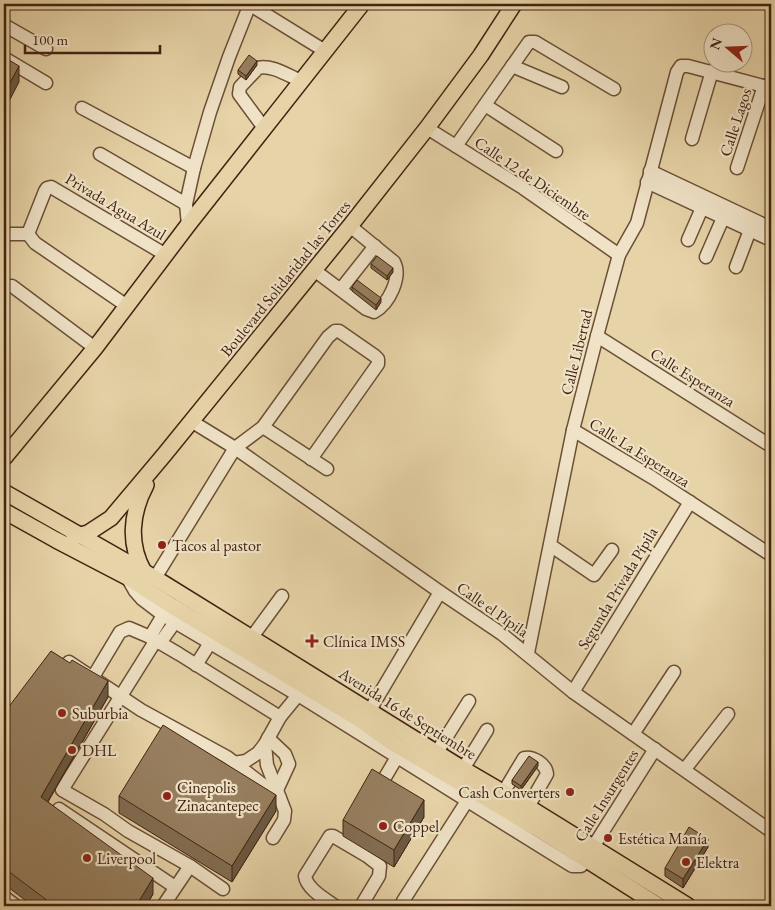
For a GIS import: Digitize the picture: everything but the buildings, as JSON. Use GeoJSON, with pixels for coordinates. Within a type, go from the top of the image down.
{"type":"FeatureCollection","features":[{"type":"Feature","properties":{"kind":"main road"},"geometry":{"type":"LineString","coordinates":[[4,458],[94,348],[188,224],[362,4]]}},
{"type":"Feature","properties":{"kind":"main road","name":"Boulevard Solidaridad las Torres"},"geometry":{"type":"LineString","coordinates":[[56,540],[88,533],[111,518],[350,226],[427,128],[481,56],[514,4]]}},
{"type":"Feature","properties":{"kind":"main road"},"geometry":{"type":"LineString","coordinates":[[150,575],[134,546],[133,523],[135,510],[143,490],[164,455]]}},
{"type":"Feature","properties":{"kind":"main road","name":"Avenida 16 de Septiembre"},"geometry":{"type":"LineString","coordinates":[[4,492],[150,575],[252,636],[305,685]]}},
{"type":"Feature","properties":{"kind":"main road","name":"Avenida 16 de Septiembre"},"geometry":{"type":"LineString","coordinates":[[4,510],[56,540],[128,577],[172,606],[305,685],[393,743],[688,906]]}},
{"type":"Feature","properties":{"kind":"main road","name":"Avenida 16 de Septiembre"},"geometry":{"type":"LineString","coordinates":[[360,720],[438,752],[528,807],[659,906]]}},
{"type":"Feature","properties":{"kind":"street"},"geometry":{"type":"LineString","coordinates":[[188,224],[186,204],[194,168],[210,112],[250,4],[325,51]]}},
{"type":"Feature","properties":{"kind":"street"},"geometry":{"type":"LineString","coordinates":[[4,25],[46,49]]}},
{"type":"Feature","properties":{"kind":"street"},"geometry":{"type":"LineString","coordinates":[[456,146],[529,42],[535,42],[614,89]]}},
{"type":"Feature","properties":{"kind":"street"},"geometry":{"type":"LineString","coordinates":[[4,58],[46,83]]}},
{"type":"Feature","properties":{"kind":"street"},"geometry":{"type":"LineString","coordinates":[[512,66],[562,87]]}},
{"type":"Feature","properties":{"kind":"street","name":"Calle Libertad"},"geometry":{"type":"LineString","coordinates":[[528,653],[574,430],[619,256],[637,223],[677,72],[681,66],[702,69]]}},
{"type":"Feature","properties":{"kind":"street"},"geometry":{"type":"LineString","coordinates":[[264,128],[239,94],[240,87],[258,68],[262,67],[269,67],[301,81]]}},
{"type":"Feature","properties":{"kind":"street"},"geometry":{"type":"LineString","coordinates":[[692,139],[712,72]]}},
{"type":"Feature","properties":{"kind":"street"},"geometry":{"type":"LineString","coordinates":[[716,72],[768,87]]}},
{"type":"Feature","properties":{"kind":"street","name":"Calle Lagos"},"geometry":{"type":"LineString","coordinates":[[737,168],[768,87]]}},
{"type":"Feature","properties":{"kind":"street"},"geometry":{"type":"LineString","coordinates":[[485,105],[556,151]]}},
{"type":"Feature","properties":{"kind":"street"},"geometry":{"type":"LineString","coordinates":[[82,108],[194,168]]}},
{"type":"Feature","properties":{"kind":"street","name":"Calle 12 de Diciembre"},"geometry":{"type":"LineString","coordinates":[[427,128],[522,188],[619,256]]}},
{"type":"Feature","properties":{"kind":"street"},"geometry":{"type":"LineString","coordinates":[[100,154],[186,204]]}},
{"type":"Feature","properties":{"kind":"street"},"geometry":{"type":"LineString","coordinates":[[649,177],[676,190],[771,228]]}},
{"type":"Feature","properties":{"kind":"street","name":"Privada Agua Azul"},"geometry":{"type":"LineString","coordinates":[[28,234],[45,191],[48,187],[56,188],[166,255]]}},
{"type":"Feature","properties":{"kind":"street"},"geometry":{"type":"LineString","coordinates":[[676,190],[702,208],[771,240]]}},
{"type":"Feature","properties":{"kind":"street"},"geometry":{"type":"LineString","coordinates":[[688,240],[702,208]]}},
{"type":"Feature","properties":{"kind":"street"},"geometry":{"type":"LineString","coordinates":[[706,257],[723,218]]}},
{"type":"Feature","properties":{"kind":"street"},"geometry":{"type":"LineString","coordinates":[[314,270],[369,311],[374,312],[379,309],[392,291],[398,272],[394,262],[350,226]]}},
{"type":"Feature","properties":{"kind":"street"},"geometry":{"type":"LineString","coordinates":[[736,267],[750,230]]}},
{"type":"Feature","properties":{"kind":"street"},"geometry":{"type":"LineString","coordinates":[[4,234],[28,234],[35,243],[127,306]]}},
{"type":"Feature","properties":{"kind":"street"},"geometry":{"type":"LineString","coordinates":[[341,289],[375,246]]}},
{"type":"Feature","properties":{"kind":"street"},"geometry":{"type":"LineString","coordinates":[[12,286],[94,348]]}},
{"type":"Feature","properties":{"kind":"street"},"geometry":{"type":"LineString","coordinates":[[150,575],[235,448],[263,426],[328,337],[339,330],[378,359],[378,364],[311,459]]}},
{"type":"Feature","properties":{"kind":"street","name":"Calle Esperanza"},"geometry":{"type":"LineString","coordinates":[[597,336],[771,446]]}},
{"type":"Feature","properties":{"kind":"street","name":"Calle el Pípila"},"geometry":{"type":"LineString","coordinates":[[191,421],[235,448],[502,634],[528,653],[573,692],[771,831]]}},
{"type":"Feature","properties":{"kind":"street"},"geometry":{"type":"LineString","coordinates":[[263,426],[327,469]]}},
{"type":"Feature","properties":{"kind":"street","name":"Calle La Esperanza"},"geometry":{"type":"LineString","coordinates":[[574,430],[771,555]]}},
{"type":"Feature","properties":{"kind":"street","name":"Segunda Privada Pípila"},"geometry":{"type":"LineString","coordinates":[[573,692],[690,502]]}},
{"type":"Feature","properties":{"kind":"street"},"geometry":{"type":"LineString","coordinates":[[550,545],[594,575],[612,550]]}},
{"type":"Feature","properties":{"kind":"street"},"geometry":{"type":"LineString","coordinates":[[128,577],[135,591],[142,599],[163,615],[210,642],[305,685],[360,720],[397,757],[572,866],[581,866],[589,853]]}},
{"type":"Feature","properties":{"kind":"street"},"geometry":{"type":"LineString","coordinates":[[360,720],[440,592]]}},
{"type":"Feature","properties":{"kind":"street"},"geometry":{"type":"LineString","coordinates":[[252,636],[282,596]]}},
{"type":"Feature","properties":{"kind":"street"},"geometry":{"type":"LineString","coordinates":[[163,615],[155,640],[62,790],[190,866],[223,889]]}},
{"type":"Feature","properties":{"kind":"street"},"geometry":{"type":"LineString","coordinates":[[155,640],[175,622]]}},
{"type":"Feature","properties":{"kind":"street"},"geometry":{"type":"LineString","coordinates":[[93,677],[120,632],[129,628],[179,654],[280,717]]}},
{"type":"Feature","properties":{"kind":"street"},"geometry":{"type":"LineString","coordinates":[[196,665],[210,642]]}},
{"type":"Feature","properties":{"kind":"street"},"geometry":{"type":"LineString","coordinates":[[69,662],[154,718],[234,763],[278,794]]}},
{"type":"Feature","properties":{"kind":"street"},"geometry":{"type":"LineString","coordinates":[[632,734],[674,672]]}},
{"type":"Feature","properties":{"kind":"street"},"geometry":{"type":"LineString","coordinates":[[234,763],[250,760],[267,741],[280,717],[305,685]]}},
{"type":"Feature","properties":{"kind":"street"},"geometry":{"type":"LineString","coordinates":[[438,752],[469,701]]}},
{"type":"Feature","properties":{"kind":"street"},"geometry":{"type":"LineString","coordinates":[[685,769],[728,714]]}},
{"type":"Feature","properties":{"kind":"street"},"geometry":{"type":"LineString","coordinates":[[463,769],[487,730]]}},
{"type":"Feature","properties":{"kind":"street"},"geometry":{"type":"LineString","coordinates":[[267,741],[267,765],[285,811],[285,816],[273,838]]}},
{"type":"Feature","properties":{"kind":"street"},"geometry":{"type":"LineString","coordinates":[[267,741],[285,754],[289,764],[278,794]]}},
{"type":"Feature","properties":{"kind":"street","name":"Calle Insurgentes"},"geometry":{"type":"LineString","coordinates":[[589,853],[655,749]]}},
{"type":"Feature","properties":{"kind":"street"},"geometry":{"type":"LineString","coordinates":[[370,804],[397,757]]}},
{"type":"Feature","properties":{"kind":"street"},"geometry":{"type":"LineString","coordinates":[[503,793],[524,758],[529,757],[543,765],[547,769],[547,774],[528,807]]}},
{"type":"Feature","properties":{"kind":"street"},"geometry":{"type":"LineString","coordinates":[[404,901],[467,801]]}},
{"type":"Feature","properties":{"kind":"street"},"geometry":{"type":"LineString","coordinates":[[59,809],[175,887]]}},
{"type":"Feature","properties":{"kind":"street"},"geometry":{"type":"LineString","coordinates":[[92,831],[104,814]]}},
{"type":"Feature","properties":{"kind":"street"},"geometry":{"type":"LineString","coordinates":[[335,906],[309,886],[306,876],[330,836],[349,840],[380,866],[379,876],[362,906]]}},
{"type":"Feature","properties":{"kind":"street"},"geometry":{"type":"LineString","coordinates":[[163,906],[190,866]]}},
{"type":"Feature","properties":{"kind":"street"},"geometry":{"type":"LineString","coordinates":[[4,897],[16,906]]}},
{"type":"Feature","properties":{"kind":"place","name":"Tacos al pastor"},"geometry":{"type":"Point","coordinates":[162,545]}},
{"type":"Feature","properties":{"kind":"place","name":"Clínica IMSS"},"geometry":{"type":"Point","coordinates":[312,641]}},
{"type":"Feature","properties":{"kind":"place","name":"Suburbia"},"geometry":{"type":"Point","coordinates":[62,713]}},
{"type":"Feature","properties":{"kind":"place","name":"DHL"},"geometry":{"type":"Point","coordinates":[72,750]}},
{"type":"Feature","properties":{"kind":"place","name":"Cash Converters"},"geometry":{"type":"Point","coordinates":[570,792]}},
{"type":"Feature","properties":{"kind":"place","name":"Cinepolis Zinacantepec"},"geometry":{"type":"Point","coordinates":[167,796]}},
{"type":"Feature","properties":{"kind":"place","name":"Coppel"},"geometry":{"type":"Point","coordinates":[383,826]}},
{"type":"Feature","properties":{"kind":"place","name":"Estética Manía"},"geometry":{"type":"Point","coordinates":[608,838]}},
{"type":"Feature","properties":{"kind":"place","name":"Liverpool"},"geometry":{"type":"Point","coordinates":[87,858]}},
{"type":"Feature","properties":{"kind":"place","name":"Elektra"},"geometry":{"type":"Point","coordinates":[686,862]}}]}
